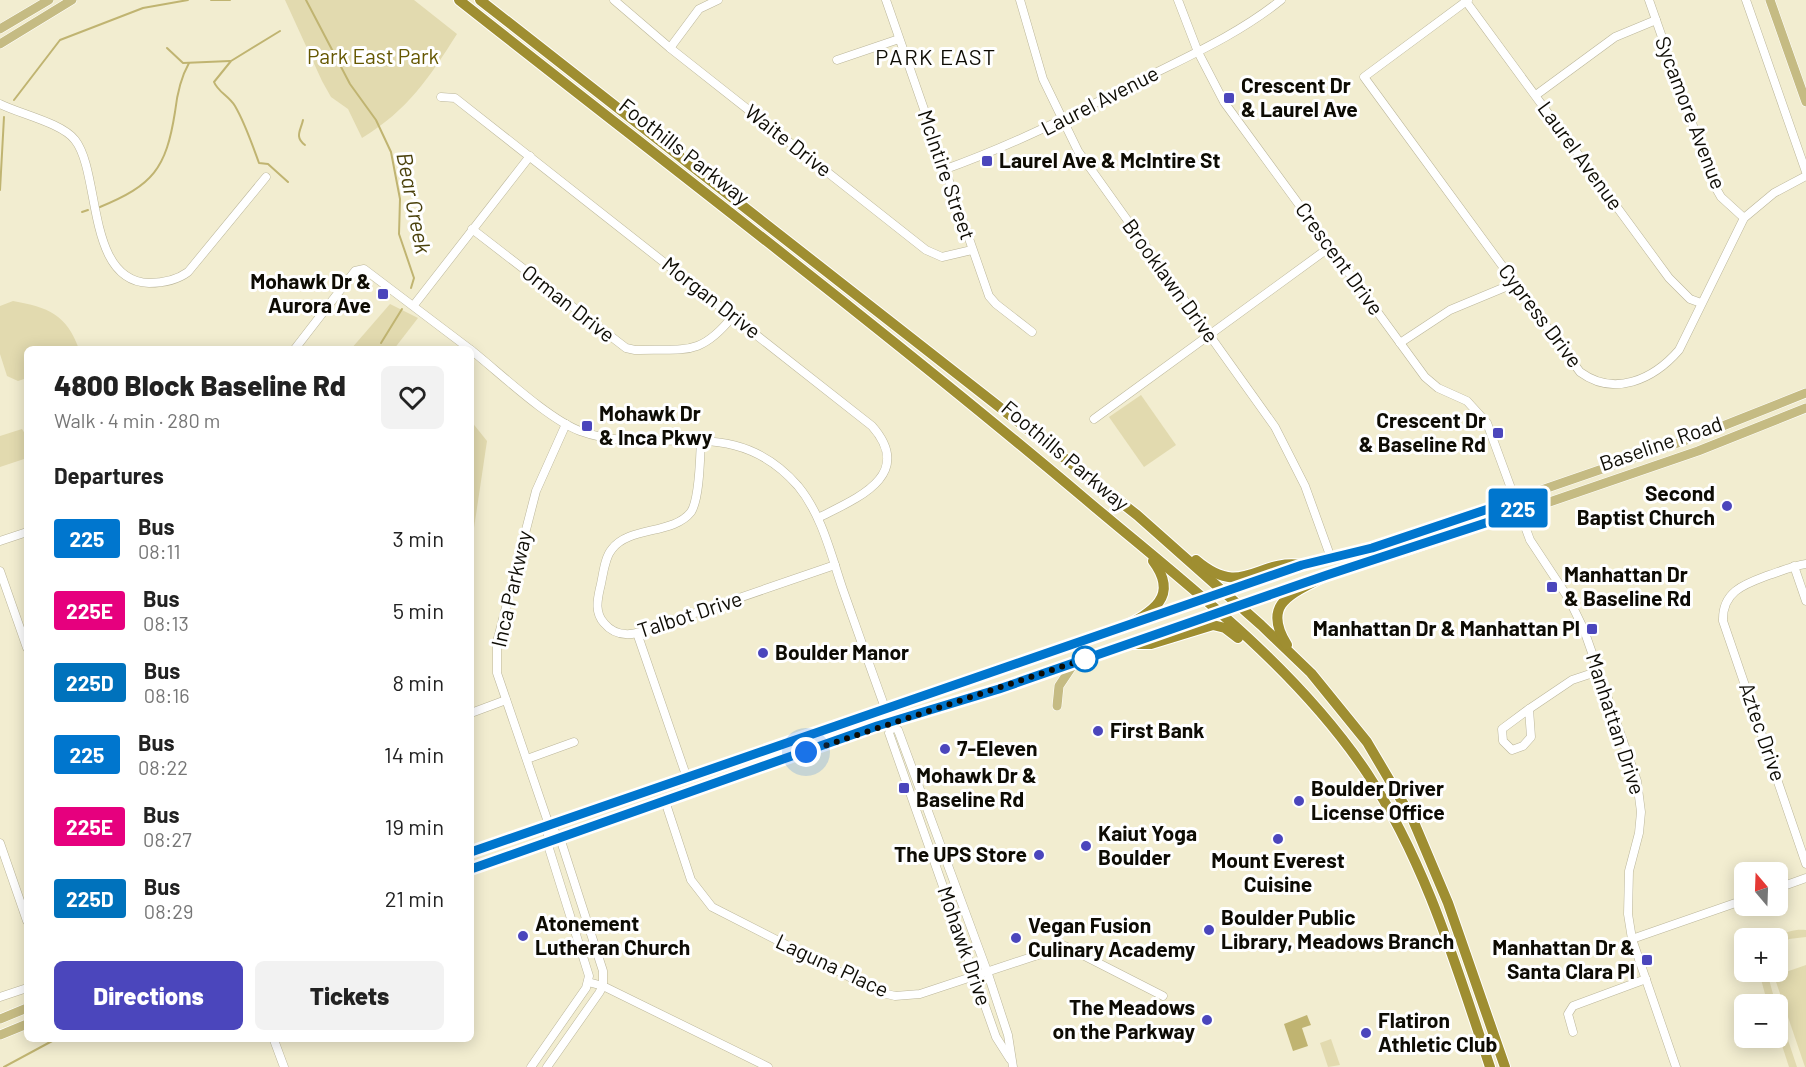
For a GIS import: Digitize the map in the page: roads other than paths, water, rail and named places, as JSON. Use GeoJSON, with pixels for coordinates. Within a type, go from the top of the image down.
{"type":"FeatureCollection","features":[{"type":"Feature","properties":{"kind":"highway","name":"Foothills Parkway"},"geometry":{"type":"LineString","coordinates":[[459,0],[979,409],[1220,613],[1292,682],[1350,750],[1406,839],[1438,915],[1490,1067]]}},
{"type":"Feature","properties":{"kind":"highway","name":"Foothills Parkway"},"geometry":{"type":"LineString","coordinates":[[480,0],[1137,516],[1296,658],[1351,719],[1413,820],[1448,903],[1504,1067]]}},
{"type":"Feature","properties":{"kind":"highway"},"geometry":{"type":"LineString","coordinates":[[1137,516],[1148,520],[1199,564],[1222,577],[1241,579],[1289,563],[1302,565]]}},
{"type":"Feature","properties":{"kind":"highway"},"geometry":{"type":"LineString","coordinates":[[1122,628],[1160,603],[1165,590],[1161,572],[1137,543]]}},
{"type":"Feature","properties":{"kind":"highway"},"geometry":{"type":"LineString","coordinates":[[1296,658],[1279,629],[1276,618],[1279,607],[1288,596],[1327,575]]}},
{"type":"Feature","properties":{"kind":"highway"},"geometry":{"type":"LineString","coordinates":[[1131,644],[1151,644],[1204,627],[1220,626],[1240,640],[1271,670],[1292,682]]}},
{"type":"Feature","properties":{"kind":"main road"},"geometry":{"type":"LineString","coordinates":[[0,29],[49,0]]}},
{"type":"Feature","properties":{"kind":"main road"},"geometry":{"type":"LineString","coordinates":[[0,44],[72,0]]}},
{"type":"Feature","properties":{"kind":"main road"},"geometry":{"type":"LineString","coordinates":[[1770,0],[1806,102]]}},
{"type":"Feature","properties":{"kind":"main road","name":"Baseline Road"},"geometry":{"type":"LineString","coordinates":[[474,851],[1302,565],[1372,548],[1515,500],[1706,433],[1806,393]]}},
{"type":"Feature","properties":{"kind":"main road","name":"Baseline Road"},"geometry":{"type":"LineString","coordinates":[[474,868],[1327,575],[1698,451],[1806,408]]}},
{"type":"Feature","properties":{"kind":"main road"},"geometry":{"type":"LineString","coordinates":[[1057,706],[1059,686],[1076,662]]}},
{"type":"Feature","properties":{"kind":"main road"},"geometry":{"type":"LineString","coordinates":[[0,1019],[24,1009]]}},
{"type":"Feature","properties":{"kind":"main road"},"geometry":{"type":"LineString","coordinates":[[0,1035],[24,1025]]}},
{"type":"Feature","properties":{"kind":"street","name":"Waite Drive"},"geometry":{"type":"LineString","coordinates":[[614,0],[670,48],[926,249],[942,257],[972,250]]}},
{"type":"Feature","properties":{"kind":"street"},"geometry":{"type":"LineString","coordinates":[[670,48],[699,9],[718,0]]}},
{"type":"Feature","properties":{"kind":"street","name":"McIntire Street"},"geometry":{"type":"LineString","coordinates":[[886,0],[943,170],[989,296],[1032,332]]}},
{"type":"Feature","properties":{"kind":"street","name":"Brooklawn Drive"},"geometry":{"type":"LineString","coordinates":[[1020,0],[1043,79],[1062,120],[1095,178],[1275,427],[1305,486],[1331,558]]}},
{"type":"Feature","properties":{"kind":"street","name":"Crescent Drive"},"geometry":{"type":"LineString","coordinates":[[1178,0],[1198,52],[1224,102],[1430,382],[1467,401],[1487,423],[1515,500]]}},
{"type":"Feature","properties":{"kind":"street","name":"Laurel Avenue"},"geometry":{"type":"LineString","coordinates":[[943,170],[1014,143],[1198,52],[1252,22],[1281,0]]}},
{"type":"Feature","properties":{"kind":"street","name":"Laurel Avenue"},"geometry":{"type":"LineString","coordinates":[[1466,0],[1669,278],[1684,294],[1701,303]]}},
{"type":"Feature","properties":{"kind":"street","name":"Cypress Drive"},"geometry":{"type":"LineString","coordinates":[[1466,0],[1364,77],[1580,372],[1590,379],[1610,385],[1638,380],[1655,372],[1670,361],[1679,350],[1744,218],[1774,193],[1806,174]]}},
{"type":"Feature","properties":{"kind":"street","name":"Sycamore Avenue"},"geometry":{"type":"LineString","coordinates":[[1649,0],[1713,183],[1721,197],[1744,218]]}},
{"type":"Feature","properties":{"kind":"street"},"geometry":{"type":"LineString","coordinates":[[1746,0],[1806,174]]}},
{"type":"Feature","properties":{"kind":"street"},"geometry":{"type":"LineString","coordinates":[[1536,95],[1616,37],[1656,20]]}},
{"type":"Feature","properties":{"kind":"street"},"geometry":{"type":"LineString","coordinates":[[837,60],[899,39]]}},
{"type":"Feature","properties":{"kind":"street","name":"Morgan Drive"},"geometry":{"type":"LineString","coordinates":[[441,97],[456,98],[872,426],[884,442],[886,463],[877,485],[869,492],[818,518]]}},
{"type":"Feature","properties":{"kind":"street"},"geometry":{"type":"LineString","coordinates":[[0,104],[72,136],[83,152],[95,215],[111,259],[122,271],[144,283],[175,279],[188,272],[266,177]]}},
{"type":"Feature","properties":{"kind":"street"},"geometry":{"type":"LineString","coordinates":[[414,305],[530,156]]}},
{"type":"Feature","properties":{"kind":"street","name":"Orman Drive"},"geometry":{"type":"LineString","coordinates":[[472,229],[626,348],[634,350],[699,347],[716,337],[733,316]]}},
{"type":"Feature","properties":{"kind":"street"},"geometry":{"type":"LineString","coordinates":[[1095,419],[1330,247]]}},
{"type":"Feature","properties":{"kind":"street"},"geometry":{"type":"LineString","coordinates":[[297,346],[355,271],[360,269],[370,272],[466,346]]}},
{"type":"Feature","properties":{"kind":"street"},"geometry":{"type":"LineString","coordinates":[[1401,343],[1450,310],[1515,283]]}},
{"type":"Feature","properties":{"kind":"street"},"geometry":{"type":"LineString","coordinates":[[474,352],[566,424],[602,438],[620,440],[701,439],[730,444],[770,462],[798,487],[818,518],[891,725]]}},
{"type":"Feature","properties":{"kind":"street","name":"Inca Parkway"},"geometry":{"type":"LineString","coordinates":[[566,424],[536,491],[496,642],[497,673],[549,825],[560,838],[600,962],[603,986]]}},
{"type":"Feature","properties":{"kind":"street","name":"Talbot Drive"},"geometry":{"type":"LineString","coordinates":[[701,439],[694,513],[617,543],[608,556],[598,596],[598,613],[610,629],[629,635],[638,633],[835,565]]}},
{"type":"Feature","properties":{"kind":"street","name":"Manhattan Drive"},"geometry":{"type":"LineString","coordinates":[[1515,500],[1536,551],[1576,611],[1599,671],[1639,791],[1639,833],[1629,871],[1627,895],[1632,939],[1676,1067]]}},
{"type":"Feature","properties":{"kind":"street"},"geometry":{"type":"LineString","coordinates":[[0,541],[24,533]]}},
{"type":"Feature","properties":{"kind":"street"},"geometry":{"type":"LineString","coordinates":[[1717,594],[1727,600],[1743,584],[1806,564]]}},
{"type":"Feature","properties":{"kind":"street"},"geometry":{"type":"LineString","coordinates":[[1794,566],[1806,601]]}},
{"type":"Feature","properties":{"kind":"street"},"geometry":{"type":"LineString","coordinates":[[0,571],[24,639]]}},
{"type":"Feature","properties":{"kind":"street","name":"Aztec Drive"},"geometry":{"type":"LineString","coordinates":[[1727,600],[1724,621],[1806,864]]}},
{"type":"Feature","properties":{"kind":"street"},"geometry":{"type":"LineString","coordinates":[[638,633],[687,778]]}},
{"type":"Feature","properties":{"kind":"street"},"geometry":{"type":"LineString","coordinates":[[1529,709],[1531,737],[1523,747],[1512,750],[1503,741],[1502,729],[1529,709],[1572,680],[1599,671]]}},
{"type":"Feature","properties":{"kind":"street"},"geometry":{"type":"LineString","coordinates":[[474,711],[506,700]]}},
{"type":"Feature","properties":{"kind":"street","name":"Mohawk Drive"},"geometry":{"type":"LineString","coordinates":[[891,725],[899,733],[987,971],[1008,1035],[1012,1064]]}},
{"type":"Feature","properties":{"kind":"street","name":"Mohawk Drive"},"geometry":{"type":"LineString","coordinates":[[891,725],[889,733],[996,1037],[1012,1064]]}},
{"type":"Feature","properties":{"kind":"street"},"geometry":{"type":"LineString","coordinates":[[527,759],[574,741]]}},
{"type":"Feature","properties":{"kind":"street","name":"Laguna Place"},"geometry":{"type":"LineString","coordinates":[[665,801],[691,880],[707,902],[723,913],[879,992],[908,996],[1065,946],[1163,996]]}},
{"type":"Feature","properties":{"kind":"street","name":"Inca Parkway"},"geometry":{"type":"LineString","coordinates":[[549,825],[547,842],[589,976],[588,982]]}},
{"type":"Feature","properties":{"kind":"street"},"geometry":{"type":"LineString","coordinates":[[0,843],[24,911]]}},
{"type":"Feature","properties":{"kind":"street"},"geometry":{"type":"LineString","coordinates":[[1788,884],[1806,878]]}},
{"type":"Feature","properties":{"kind":"street"},"geometry":{"type":"LineString","coordinates":[[1632,939],[1734,903]]}},
{"type":"Feature","properties":{"kind":"street"},"geometry":{"type":"LineString","coordinates":[[1572,1032],[1568,1014],[1573,1006],[1646,979]]}},
{"type":"Feature","properties":{"kind":"street"},"geometry":{"type":"LineString","coordinates":[[531,1067],[588,982],[603,986],[768,1067]]}},
{"type":"Feature","properties":{"kind":"street"},"geometry":{"type":"LineString","coordinates":[[547,1067],[603,986]]}},
{"type":"Feature","properties":{"kind":"street"},"geometry":{"type":"LineString","coordinates":[[0,998],[24,989]]}},
{"type":"Feature","properties":{"kind":"street"},"geometry":{"type":"LineString","coordinates":[[275,1042],[284,1067]]}},
{"type":"Feature","properties":{"kind":"waterway"},"geometry":{"type":"LineString","coordinates":[[14,100],[60,40],[143,8],[188,0]]}},
{"type":"Feature","properties":{"kind":"waterway"},"geometry":{"type":"LineString","coordinates":[[211,0],[230,0]]}},
{"type":"Feature","properties":{"kind":"waterway","name":"Bear Creek"},"geometry":{"type":"LineString","coordinates":[[306,0],[350,84],[376,120],[391,152],[400,199],[399,234],[414,278],[411,288]]}},
{"type":"Feature","properties":{"kind":"waterway"},"geometry":{"type":"LineString","coordinates":[[280,31],[231,61],[214,82],[235,106],[259,163],[268,164],[288,182]]}},
{"type":"Feature","properties":{"kind":"waterway"},"geometry":{"type":"LineString","coordinates":[[167,48],[183,63],[230,61]]}},
{"type":"Feature","properties":{"kind":"waterway"},"geometry":{"type":"LineString","coordinates":[[100,207],[133,191],[154,173],[167,148],[179,87],[189,63]]}},
{"type":"Feature","properties":{"kind":"waterway"},"geometry":{"type":"LineString","coordinates":[[0,190],[4,117]]}},
{"type":"Feature","properties":{"kind":"waterway"},"geometry":{"type":"LineString","coordinates":[[303,120],[299,136],[305,145]]}},
{"type":"Feature","properties":{"kind":"waterway"},"geometry":{"type":"LineString","coordinates":[[82,212],[88,210]]}},
{"type":"Feature","properties":{"kind":"waterway","name":"Bear Creek"},"geometry":{"type":"LineString","coordinates":[[381,343],[402,309]]}},
{"type":"Feature","properties":{"kind":"waterway","name":"Bear Creek"},"geometry":{"type":"LineString","coordinates":[[4,1067],[50,1042]]}},
{"type":"Feature","properties":{"kind":"place","name":"Crescent Dr & Laurel Ave"},"geometry":{"type":"Point","coordinates":[1229,98]}},
{"type":"Feature","properties":{"kind":"place","name":"Laurel Ave & McIntire St"},"geometry":{"type":"Point","coordinates":[987,161]}},
{"type":"Feature","properties":{"kind":"place","name":"Mohawk Dr & Aurora Ave"},"geometry":{"type":"Point","coordinates":[383,294]}},
{"type":"Feature","properties":{"kind":"place","name":"Mohawk Dr & Inca Pkwy"},"geometry":{"type":"Point","coordinates":[587,426]}},
{"type":"Feature","properties":{"kind":"place","name":"Crescent Dr & Baseline Rd"},"geometry":{"type":"Point","coordinates":[1498,433]}},
{"type":"Feature","properties":{"kind":"place","name":"Second Baptist Church"},"geometry":{"type":"Point","coordinates":[1727,506]}},
{"type":"Feature","properties":{"kind":"place","name":"Manhattan Dr & Baseline Rd"},"geometry":{"type":"Point","coordinates":[1552,587]}},
{"type":"Feature","properties":{"kind":"place","name":"Manhattan Dr & Manhattan Pl"},"geometry":{"type":"Point","coordinates":[1592,629]}},
{"type":"Feature","properties":{"kind":"place","name":"Boulder Manor"},"geometry":{"type":"Point","coordinates":[763,653]}},
{"type":"Feature","properties":{"kind":"place","name":"First Bank"},"geometry":{"type":"Point","coordinates":[1098,731]}},
{"type":"Feature","properties":{"kind":"place","name":"7-Eleven"},"geometry":{"type":"Point","coordinates":[945,749]}},
{"type":"Feature","properties":{"kind":"place","name":"Mohawk Dr & Baseline Rd"},"geometry":{"type":"Point","coordinates":[904,788]}},
{"type":"Feature","properties":{"kind":"place","name":"Boulder Driver License Office"},"geometry":{"type":"Point","coordinates":[1299,801]}},
{"type":"Feature","properties":{"kind":"place","name":"Mount Everest Cuisine"},"geometry":{"type":"Point","coordinates":[1278,839]}},
{"type":"Feature","properties":{"kind":"place","name":"Kaiut Yoga Boulder"},"geometry":{"type":"Point","coordinates":[1086,846]}},
{"type":"Feature","properties":{"kind":"place","name":"The UPS Store"},"geometry":{"type":"Point","coordinates":[1039,855]}},
{"type":"Feature","properties":{"kind":"place","name":"Boulder Public Library, Meadows Branch"},"geometry":{"type":"Point","coordinates":[1209,930]}},
{"type":"Feature","properties":{"kind":"place","name":"Atonement Lutheran Church"},"geometry":{"type":"Point","coordinates":[523,936]}},
{"type":"Feature","properties":{"kind":"place","name":"Vegan Fusion Culinary Academy"},"geometry":{"type":"Point","coordinates":[1016,938]}},
{"type":"Feature","properties":{"kind":"place","name":"Manhattan Dr & Santa Clara Pl"},"geometry":{"type":"Point","coordinates":[1647,960]}},
{"type":"Feature","properties":{"kind":"place","name":"The Meadows on the Parkway"},"geometry":{"type":"Point","coordinates":[1207,1020]}},
{"type":"Feature","properties":{"kind":"place","name":"Flatiron Athletic Club"},"geometry":{"type":"Point","coordinates":[1366,1033]}},
{"type":"Feature","properties":{"kind":"district","name":"PARK EAST"},"geometry":{"type":"Point","coordinates":[936,57]}},
{"type":"Feature","properties":{"kind":"park label","name":"Park East Park"},"geometry":{"type":"Point","coordinates":[373,57]}}]}
